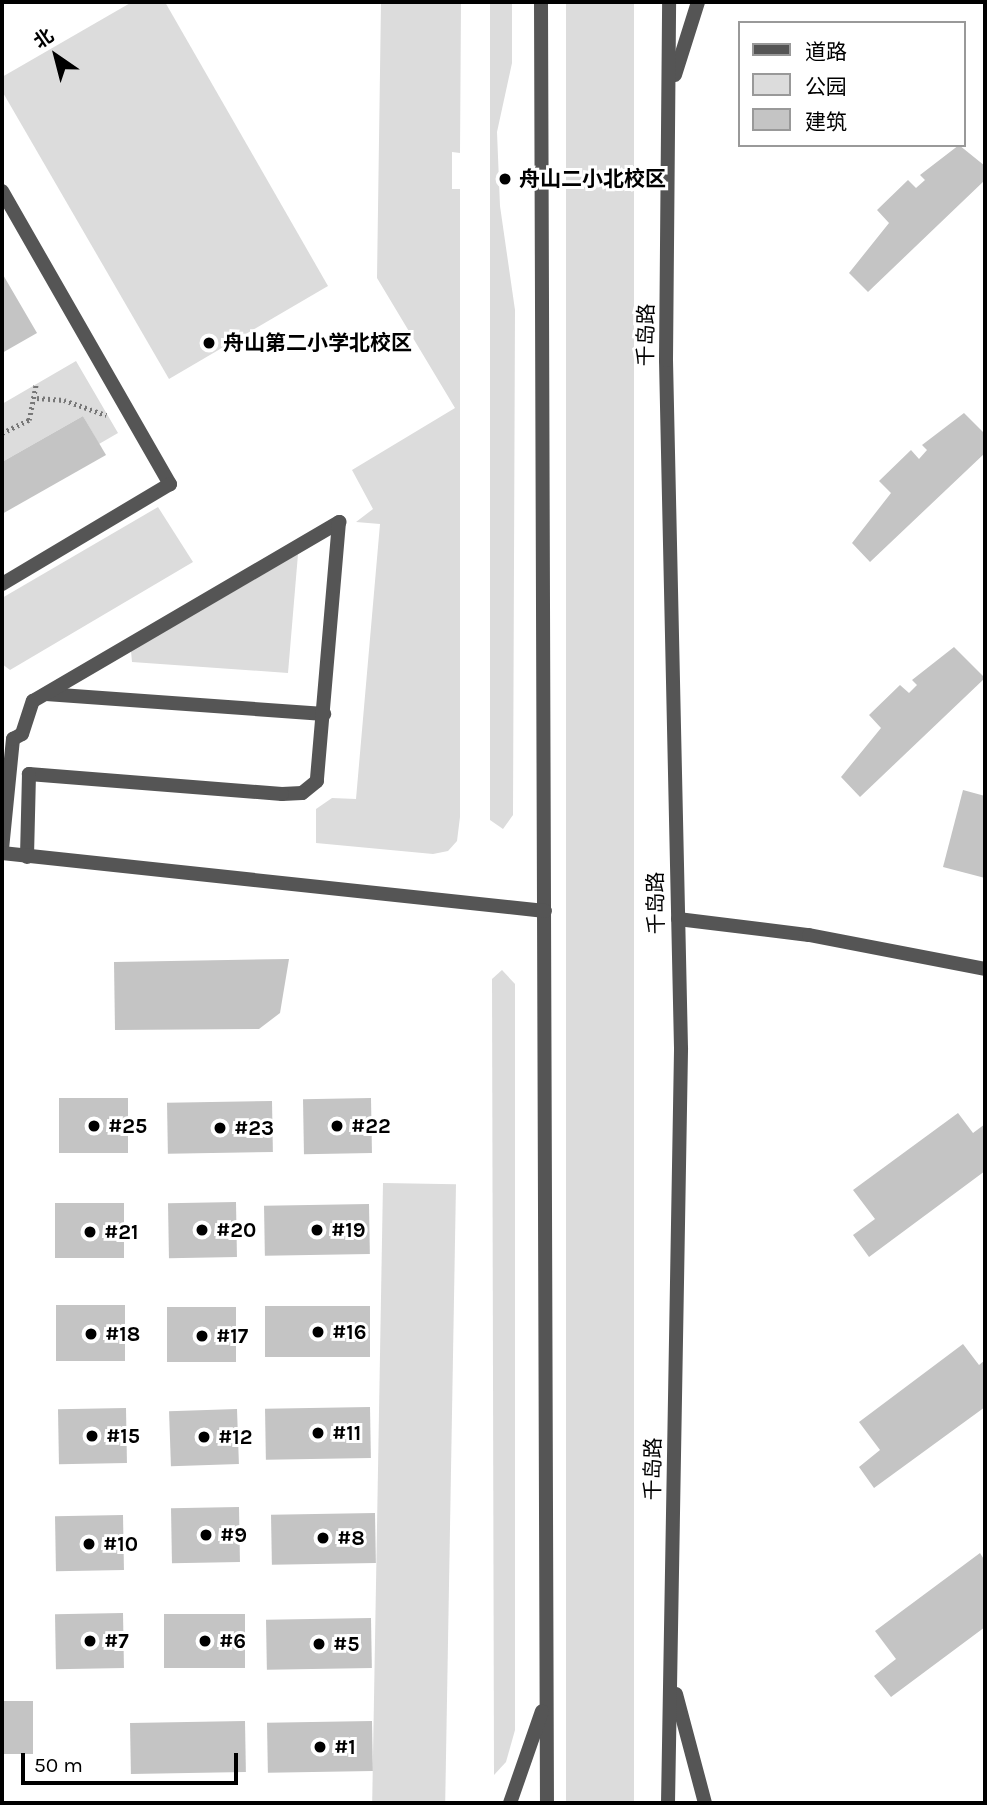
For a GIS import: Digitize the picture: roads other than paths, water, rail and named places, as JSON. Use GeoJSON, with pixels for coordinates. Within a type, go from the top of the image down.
{"type":"FeatureCollection","features":[{"type":"Feature","properties":{"kind":"street"},"geometry":{"type":"LineString","coordinates":[[541,2],[547,1803]]}},
{"type":"Feature","properties":{"kind":"street","name":"千岛路"},"geometry":{"type":"LineString","coordinates":[[668,1803],[681,1048],[666,360],[671,93],[669,2]]}},
{"type":"Feature","properties":{"kind":"street"},"geometry":{"type":"LineString","coordinates":[[671,93],[698,2]]}},
{"type":"Feature","properties":{"kind":"street"},"geometry":{"type":"LineString","coordinates":[[2,191],[170,484],[2,584]]}},
{"type":"Feature","properties":{"kind":"street"},"geometry":{"type":"LineString","coordinates":[[27,857],[29,774],[302,793],[317,781],[339,522],[46,694],[29,707],[22,734],[13,739],[2,851],[27,857],[545,911]]}},
{"type":"Feature","properties":{"kind":"street"},"geometry":{"type":"LineString","coordinates":[[46,694],[324,714]]}},
{"type":"Feature","properties":{"kind":"street"},"geometry":{"type":"LineString","coordinates":[[678,919],[810,935],[985,969]]}},
{"type":"Feature","properties":{"kind":"street"},"geometry":{"type":"LineString","coordinates":[[670,1671],[693,1776],[705,1803]]}},
{"type":"Feature","properties":{"kind":"street"},"geometry":{"type":"LineString","coordinates":[[510,1803],[547,1697]]}},
{"type":"Feature","properties":{"kind":"place","name":"舟山二小北校区"},"geometry":{"type":"Point","coordinates":[505,179]}},
{"type":"Feature","properties":{"kind":"place","name":"舟山第二小学北校区"},"geometry":{"type":"Point","coordinates":[209,343]}},
{"type":"Feature","properties":{"kind":"place","name":"#25"},"geometry":{"type":"Point","coordinates":[94,1126]}},
{"type":"Feature","properties":{"kind":"place","name":"#22"},"geometry":{"type":"Point","coordinates":[337,1126]}},
{"type":"Feature","properties":{"kind":"place","name":"#23"},"geometry":{"type":"Point","coordinates":[220,1128]}},
{"type":"Feature","properties":{"kind":"place","name":"#20"},"geometry":{"type":"Point","coordinates":[202,1230]}},
{"type":"Feature","properties":{"kind":"place","name":"#19"},"geometry":{"type":"Point","coordinates":[317,1230]}},
{"type":"Feature","properties":{"kind":"place","name":"#21"},"geometry":{"type":"Point","coordinates":[90,1232]}},
{"type":"Feature","properties":{"kind":"place","name":"#16"},"geometry":{"type":"Point","coordinates":[318,1332]}},
{"type":"Feature","properties":{"kind":"place","name":"#18"},"geometry":{"type":"Point","coordinates":[91,1334]}},
{"type":"Feature","properties":{"kind":"place","name":"#17"},"geometry":{"type":"Point","coordinates":[202,1336]}},
{"type":"Feature","properties":{"kind":"place","name":"#11"},"geometry":{"type":"Point","coordinates":[318,1433]}},
{"type":"Feature","properties":{"kind":"place","name":"#15"},"geometry":{"type":"Point","coordinates":[92,1436]}},
{"type":"Feature","properties":{"kind":"place","name":"#12"},"geometry":{"type":"Point","coordinates":[204,1437]}},
{"type":"Feature","properties":{"kind":"place","name":"#9"},"geometry":{"type":"Point","coordinates":[206,1535]}},
{"type":"Feature","properties":{"kind":"place","name":"#8"},"geometry":{"type":"Point","coordinates":[323,1538]}},
{"type":"Feature","properties":{"kind":"place","name":"#10"},"geometry":{"type":"Point","coordinates":[89,1544]}},
{"type":"Feature","properties":{"kind":"place","name":"#7"},"geometry":{"type":"Point","coordinates":[90,1641]}},
{"type":"Feature","properties":{"kind":"place","name":"#6"},"geometry":{"type":"Point","coordinates":[205,1641]}},
{"type":"Feature","properties":{"kind":"place","name":"#5"},"geometry":{"type":"Point","coordinates":[319,1644]}},
{"type":"Feature","properties":{"kind":"place","name":"#1"},"geometry":{"type":"Point","coordinates":[320,1747]}}]}
